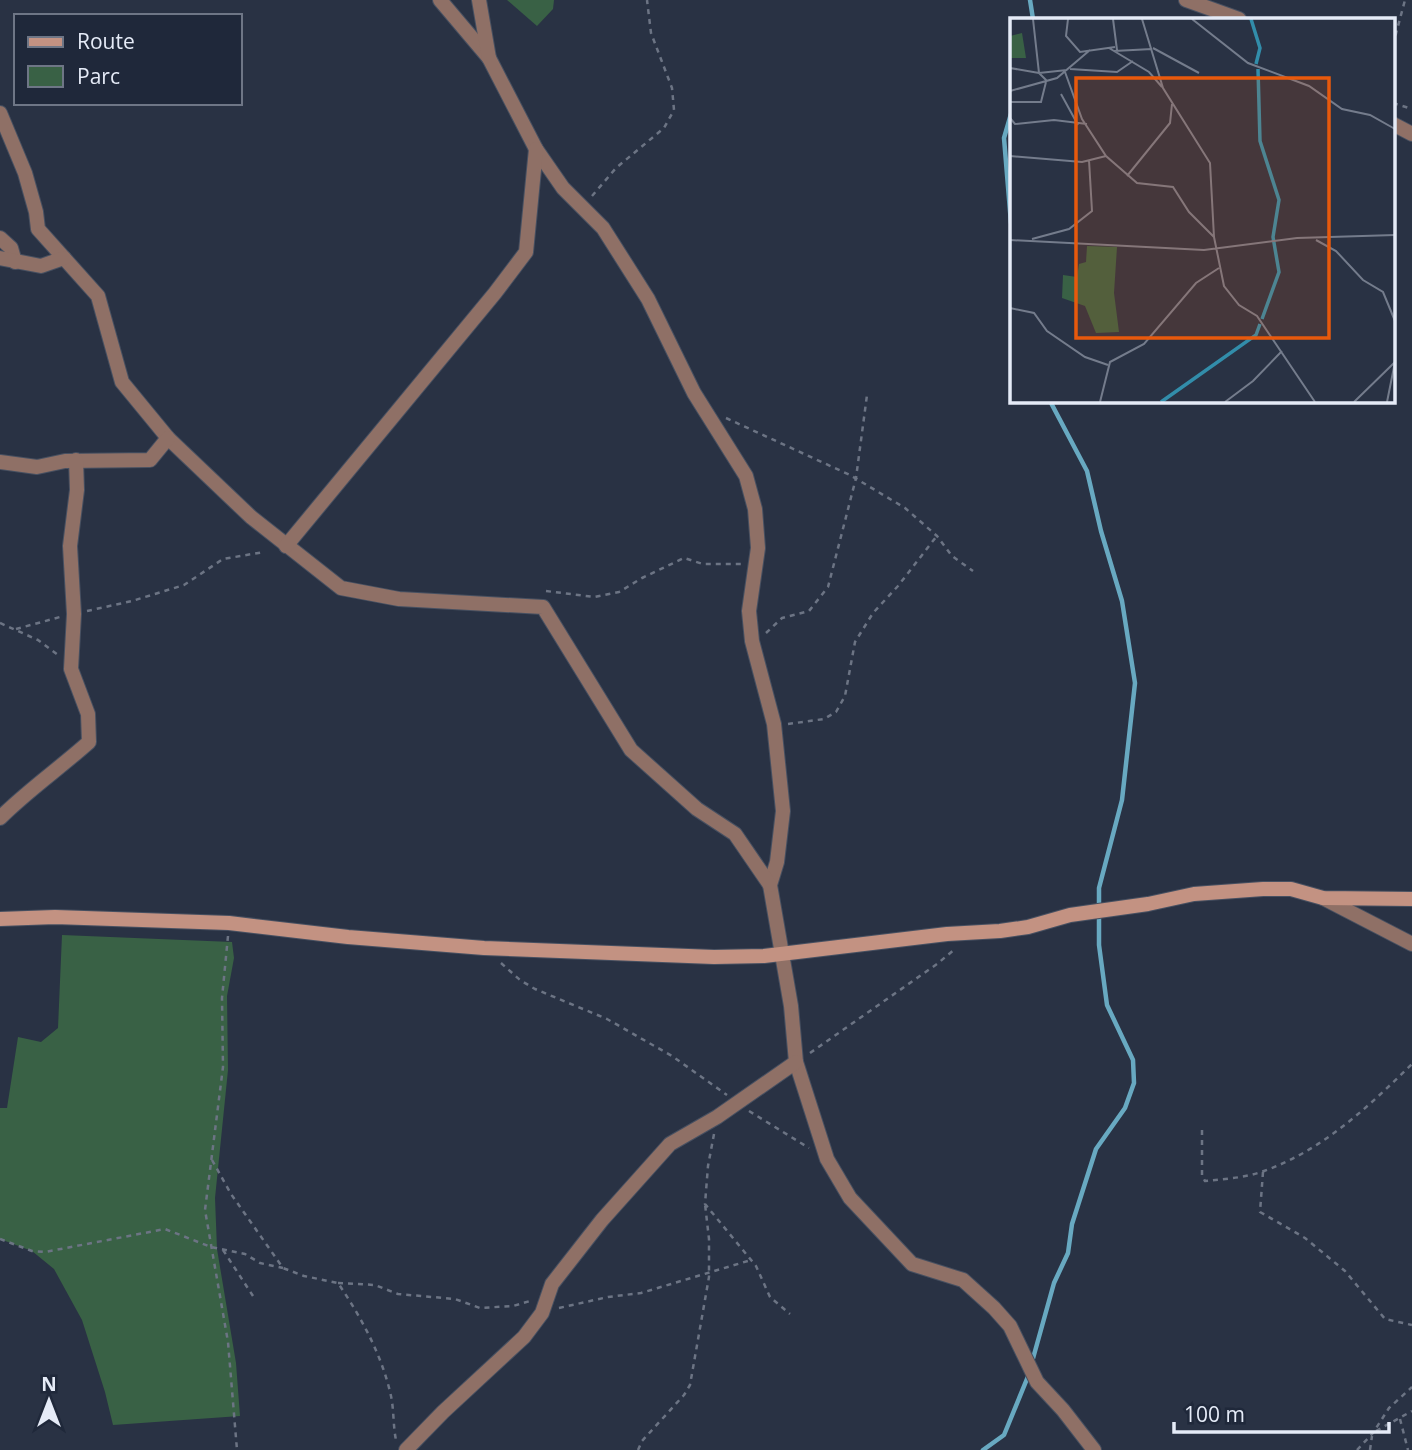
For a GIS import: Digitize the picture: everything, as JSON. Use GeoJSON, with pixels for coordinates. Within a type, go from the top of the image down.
{"type":"FeatureCollection","features":[{"type":"Feature","properties":{"kind":"street"},"geometry":{"type":"LineString","coordinates":[[440,0],[489,58],[536,149],[563,188],[603,228],[648,299],[701,404],[746,476],[755,509],[758,548],[750,611],[754,651],[774,724],[783,811],[771,886],[792,1006],[796,1062],[827,1159],[850,1198],[912,1264],[963,1280],[995,1308],[1010,1326],[1037,1382],[1094,1450]]}},
{"type":"Feature","properties":{"kind":"street"},"geometry":{"type":"LineString","coordinates":[[479,0],[489,58]]}},
{"type":"Feature","properties":{"kind":"street"},"geometry":{"type":"LineString","coordinates":[[1186,0],[1236,18]]}},
{"type":"Feature","properties":{"kind":"street"},"geometry":{"type":"LineString","coordinates":[[0,113],[25,173],[38,229],[98,296],[122,382],[168,438],[251,517],[341,588],[399,599],[543,607],[631,750],[697,809],[735,834],[771,886]]}},
{"type":"Feature","properties":{"kind":"street"},"geometry":{"type":"LineString","coordinates":[[1394,125],[1412,134]]}},
{"type":"Feature","properties":{"kind":"street"},"geometry":{"type":"LineString","coordinates":[[286,546],[526,252],[536,149]]}},
{"type":"Feature","properties":{"kind":"street"},"geometry":{"type":"LineString","coordinates":[[0,237],[11,248],[15,262]]}},
{"type":"Feature","properties":{"kind":"street"},"geometry":{"type":"LineString","coordinates":[[0,258],[41,267],[64,258]]}},
{"type":"Feature","properties":{"kind":"street"},"geometry":{"type":"LineString","coordinates":[[0,461],[37,467],[76,460],[150,460],[168,438]]}},
{"type":"Feature","properties":{"kind":"street"},"geometry":{"type":"LineString","coordinates":[[0,818],[21,797],[89,742],[88,714],[71,669],[74,614],[70,546],[77,490],[76,460]]}},
{"type":"Feature","properties":{"kind":"street"},"geometry":{"type":"LineString","coordinates":[[0,919],[55,917],[229,923],[348,937],[484,948],[713,957],[764,956],[1028,926],[1070,915],[1195,894],[1263,888],[1291,890],[1323,898],[1412,944]]}},
{"type":"Feature","properties":{"kind":"street"},"geometry":{"type":"LineString","coordinates":[[1323,898],[1412,899]]}},
{"type":"Feature","properties":{"kind":"street"},"geometry":{"type":"LineString","coordinates":[[405,1450],[524,1337],[542,1312],[552,1284],[602,1220],[670,1144],[717,1117],[796,1062]]}},
{"type":"Feature","properties":{"kind":"path"},"geometry":{"type":"LineString","coordinates":[[582,206],[616,168],[664,128],[674,110],[671,88],[650,33],[647,0]]}},
{"type":"Feature","properties":{"kind":"path"},"geometry":{"type":"LineString","coordinates":[[1394,41],[1405,0]]}},
{"type":"Feature","properties":{"kind":"path"},"geometry":{"type":"LineString","coordinates":[[1394,103],[1412,109]]}},
{"type":"Feature","properties":{"kind":"path"},"geometry":{"type":"LineString","coordinates":[[754,651],[770,628],[782,618],[808,611],[828,587],[856,478],[867,395]]}},
{"type":"Feature","properties":{"kind":"path"},"geometry":{"type":"LineString","coordinates":[[701,404],[856,478],[905,508],[937,536],[953,556],[974,571]]}},
{"type":"Feature","properties":{"kind":"path"},"geometry":{"type":"LineString","coordinates":[[774,724],[824,719],[836,712],[845,696],[855,642],[873,613],[937,536]]}},
{"type":"Feature","properties":{"kind":"path"},"geometry":{"type":"LineString","coordinates":[[16,629],[132,601],[184,585],[223,559],[264,552]]}},
{"type":"Feature","properties":{"kind":"path"},"geometry":{"type":"LineString","coordinates":[[546,591],[594,597],[619,592],[684,558],[703,564],[756,563]]}},
{"type":"Feature","properties":{"kind":"path"},"geometry":{"type":"LineString","coordinates":[[0,623],[38,640],[71,669]]}},
{"type":"Feature","properties":{"kind":"path"},"geometry":{"type":"LineString","coordinates":[[229,923],[222,998],[223,1068],[205,1210],[228,1342],[237,1450]]}},
{"type":"Feature","properties":{"kind":"path"},"geometry":{"type":"LineString","coordinates":[[796,1062],[937,964],[955,949],[961,933]]}},
{"type":"Feature","properties":{"kind":"path"},"geometry":{"type":"LineString","coordinates":[[484,948],[520,980],[607,1019],[672,1056],[737,1102],[827,1159]]}},
{"type":"Feature","properties":{"kind":"path"},"geometry":{"type":"LineString","coordinates":[[1202,1130],[1202,1176],[1205,1181],[1263,1172],[1319,1146],[1371,1103],[1412,1064]]}},
{"type":"Feature","properties":{"kind":"path"},"geometry":{"type":"LineString","coordinates":[[638,1450],[642,1441],[690,1385],[709,1273],[705,1204],[708,1166],[717,1117]]}},
{"type":"Feature","properties":{"kind":"path"},"geometry":{"type":"LineString","coordinates":[[212,1159],[231,1194],[283,1268]]}},
{"type":"Feature","properties":{"kind":"path"},"geometry":{"type":"LineString","coordinates":[[1263,1172],[1260,1212],[1305,1238],[1345,1271],[1385,1319],[1412,1325]]}},
{"type":"Feature","properties":{"kind":"path"},"geometry":{"type":"LineString","coordinates":[[705,1204],[756,1266],[771,1297],[790,1314]]}},
{"type":"Feature","properties":{"kind":"path"},"geometry":{"type":"LineString","coordinates":[[0,1239],[32,1251],[45,1252],[165,1230],[211,1247],[245,1254],[260,1263],[304,1276],[338,1283],[375,1285],[398,1294],[455,1300],[480,1308],[524,1304],[536,1299],[552,1284]]}},
{"type":"Feature","properties":{"kind":"path"},"geometry":{"type":"LineString","coordinates":[[223,1250],[253,1296]]}},
{"type":"Feature","properties":{"kind":"path"},"geometry":{"type":"LineString","coordinates":[[542,1312],[608,1297],[641,1293],[751,1260]]}},
{"type":"Feature","properties":{"kind":"path"},"geometry":{"type":"LineString","coordinates":[[338,1283],[362,1317],[379,1358],[391,1396],[398,1450]]}},
{"type":"Feature","properties":{"kind":"path"},"geometry":{"type":"LineString","coordinates":[[1357,1450],[1373,1433],[1389,1408],[1412,1387]]}},
{"type":"Feature","properties":{"kind":"path"},"geometry":{"type":"LineString","coordinates":[[1373,1433],[1412,1412]]}},
{"type":"Feature","properties":{"kind":"path"},"geometry":{"type":"LineString","coordinates":[[1400,1418],[1408,1450]]}},
{"type":"Feature","properties":{"kind":"path"},"geometry":{"type":"LineString","coordinates":[[1370,1450],[1373,1433]]}},
{"type":"Feature","properties":{"kind":"green space"},"geometry":{"type":"Polygon","coordinates":[[[507,0],[554,0],[553,9],[537,26],[507,0]]]}},
{"type":"Feature","properties":{"kind":"green space"},"geometry":{"type":"Polygon","coordinates":[[[62,935],[232,942],[234,958],[227,996],[228,1070],[215,1198],[217,1249],[236,1363],[240,1416],[113,1425],[82,1320],[54,1269],[32,1251],[0,1239],[0,1108],[7,1108],[18,1037],[41,1042],[58,1028],[62,935]]]}},
{"type":"Feature","properties":{"kind":"waterway"},"geometry":{"type":"LineString","coordinates":[[1030,0],[1033,18]]}},
{"type":"Feature","properties":{"kind":"waterway"},"geometry":{"type":"LineString","coordinates":[[1010,117],[1004,138],[1010,211]]}},
{"type":"Feature","properties":{"kind":"waterway"},"geometry":{"type":"LineString","coordinates":[[1051,402],[1087,471],[1122,601],[1135,683],[1122,800],[1099,888],[1099,907]]}},
{"type":"Feature","properties":{"kind":"waterway"},"geometry":{"type":"LineString","coordinates":[[1032,1362],[1054,1283],[1068,1253],[1072,1224],[1096,1149],[1125,1108],[1134,1083],[1133,1060],[1107,1005],[1099,945],[1099,915]]}},
{"type":"Feature","properties":{"kind":"waterway"},"geometry":{"type":"LineString","coordinates":[[983,1450],[1004,1435],[1029,1374]]}}]}
